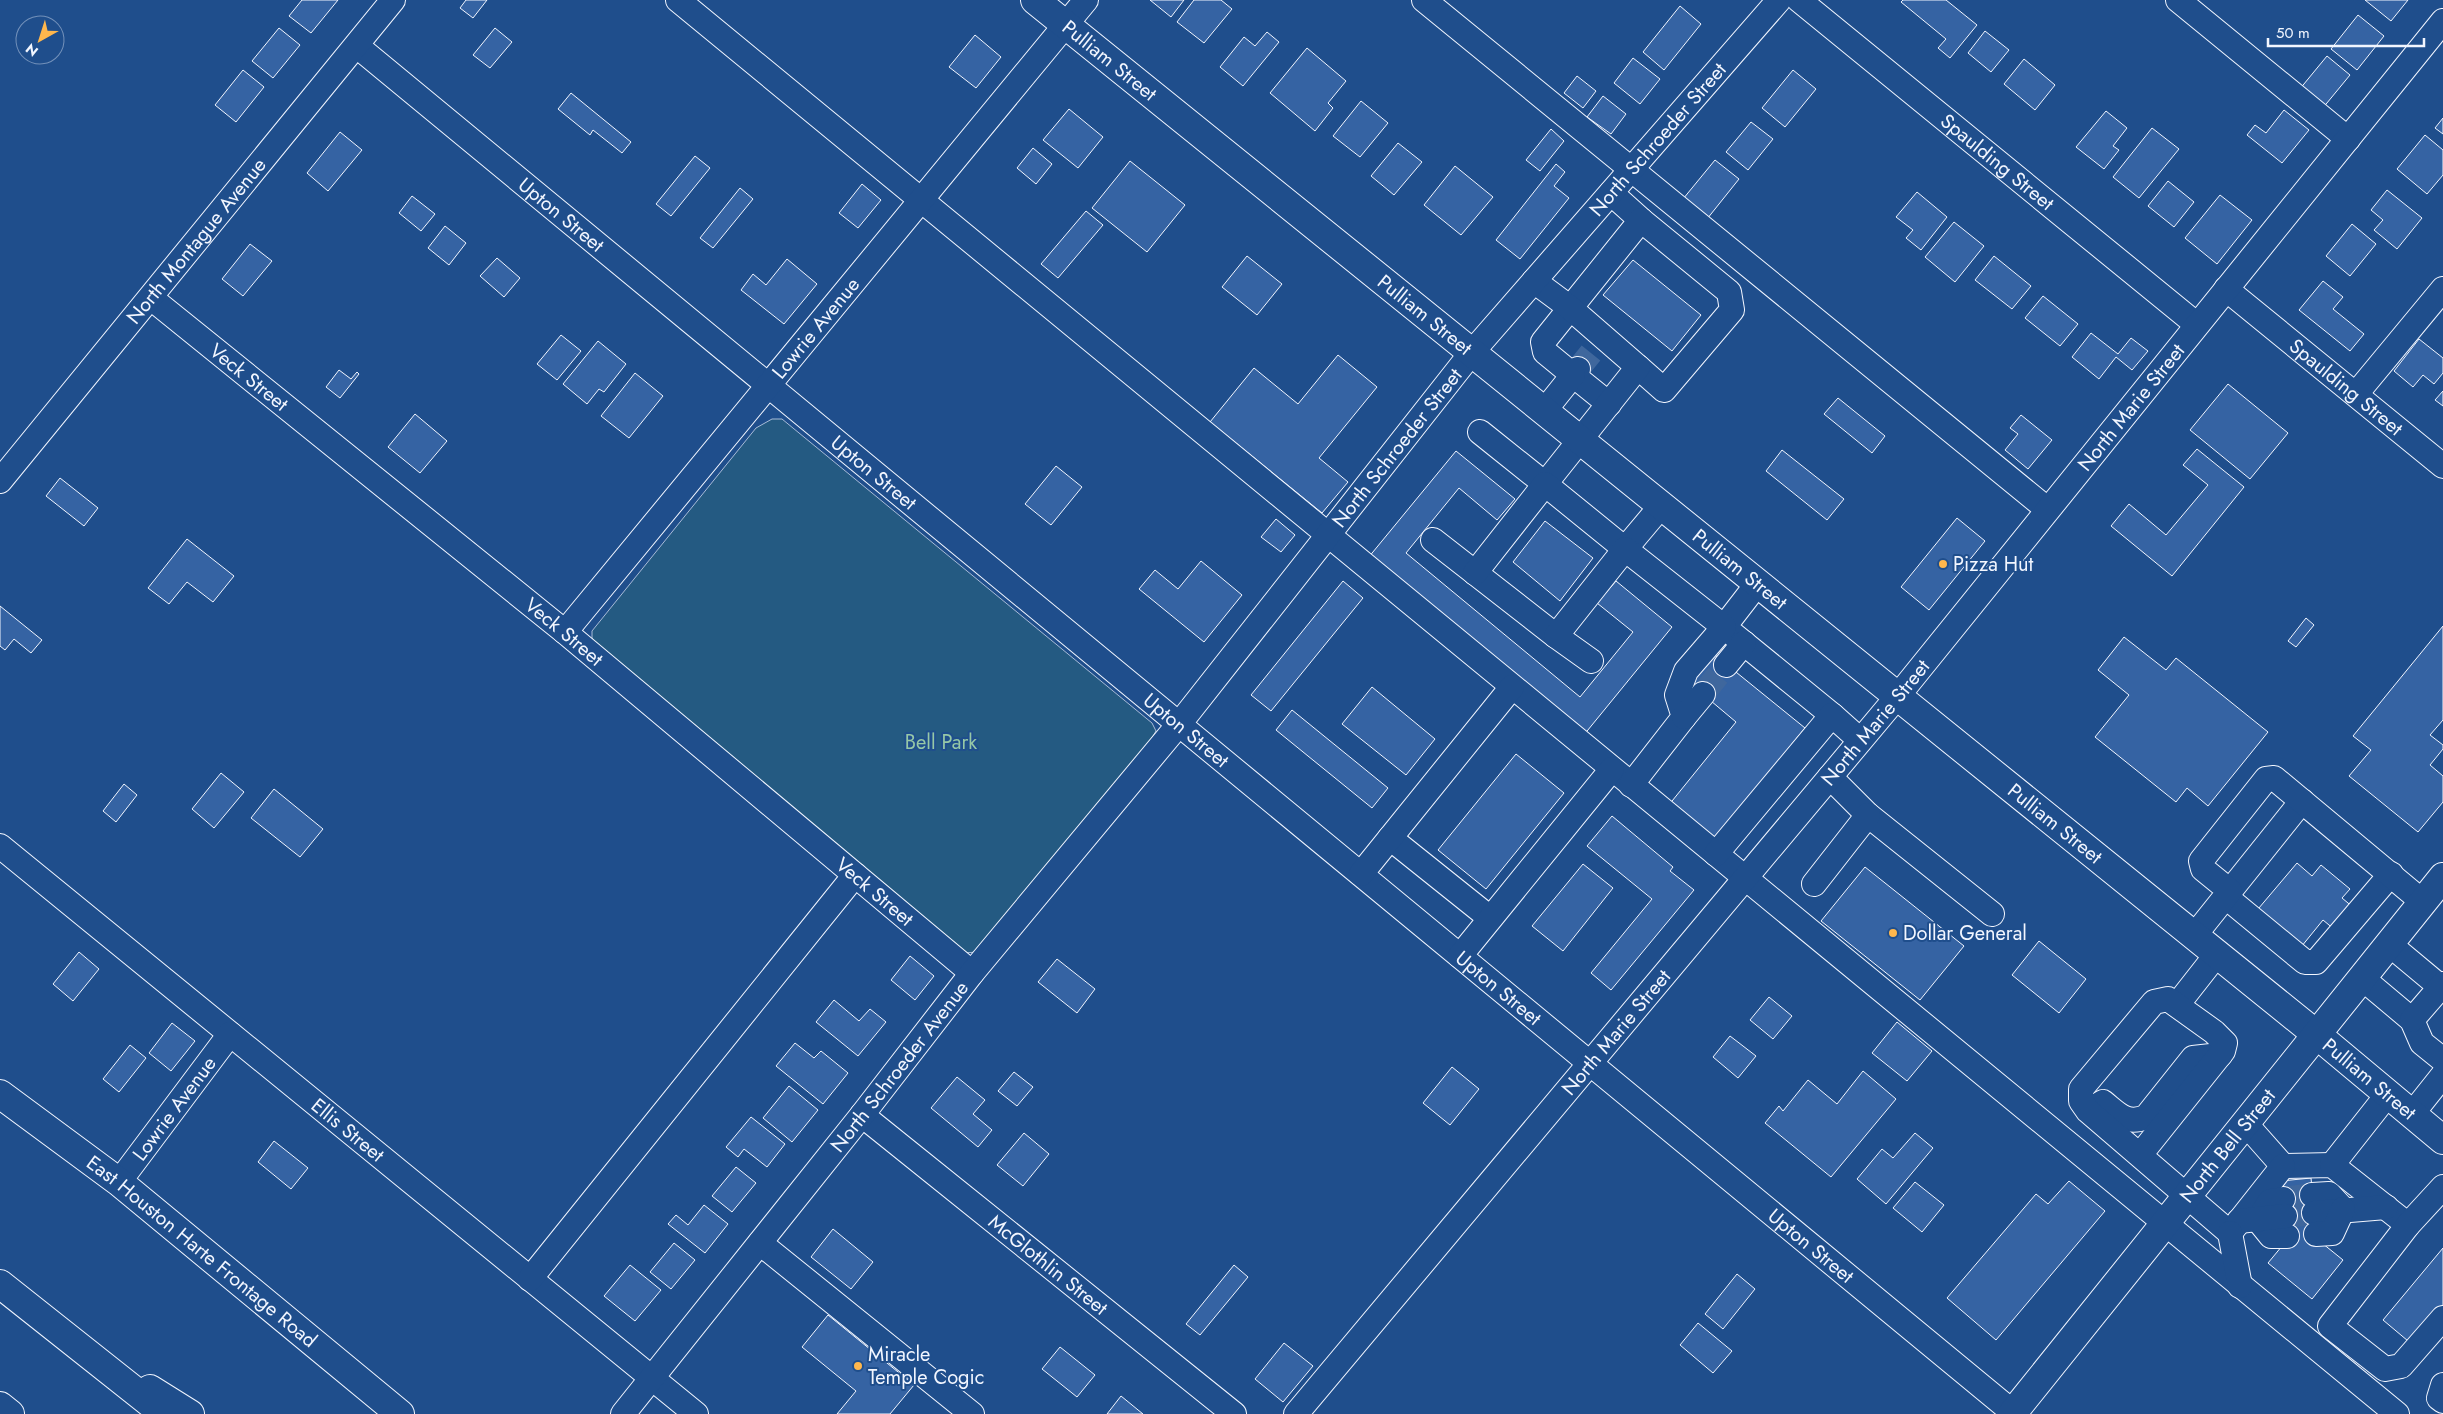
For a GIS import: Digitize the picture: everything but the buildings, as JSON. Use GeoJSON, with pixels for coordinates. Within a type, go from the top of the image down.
{"type":"FeatureCollection","features":[{"type":"Feature","properties":{"kind":"main road","name":"Pulliam Street"},"geometry":{"type":"LineString","coordinates":[[1036,0],[1473,351],[1897,697],[2316,1034],[2443,1140]]}},
{"type":"Feature","properties":{"kind":"main road","name":"North Bell Street"},"geometry":{"type":"LineString","coordinates":[[2013,1413],[2443,877]]}},
{"type":"Feature","properties":{"kind":"main road","name":"East Houston Harte Frontage Road"},"geometry":{"type":"LineString","coordinates":[[0,1094],[119,1182],[400,1414]]}},
{"type":"Feature","properties":{"kind":"main road"},"geometry":{"type":"LineString","coordinates":[[0,1284],[164,1414]]}},
{"type":"Feature","properties":{"kind":"main road"},"geometry":{"type":"LineString","coordinates":[[52,1326],[190,1414]]}},
{"type":"Feature","properties":{"kind":"main road"},"geometry":{"type":"LineString","coordinates":[[0,1406],[10,1414]]}},
{"type":"Feature","properties":{"kind":"street","name":"North Montague Avenue"},"geometry":{"type":"LineString","coordinates":[[0,481],[393,0]]}},
{"type":"Feature","properties":{"kind":"street"},"geometry":{"type":"LineString","coordinates":[[678,0],[2397,1414]]}},
{"type":"Feature","properties":{"kind":"street","name":"Lowrie Avenue"},"geometry":{"type":"LineString","coordinates":[[565,632],[767,384],[1086,0]]}},
{"type":"Feature","properties":{"kind":"street"},"geometry":{"type":"LineString","coordinates":[[1424,0],[2048,509]]}},
{"type":"Feature","properties":{"kind":"street","name":"North Schroeder Street"},"geometry":{"type":"LineString","coordinates":[[1180,723],[1473,351],[1779,0]]}},
{"type":"Feature","properties":{"kind":"street","name":"Spaulding Street"},"geometry":{"type":"LineString","coordinates":[[1798,0],[2196,324]]}},
{"type":"Feature","properties":{"kind":"street"},"geometry":{"type":"LineString","coordinates":[[2178,0],[2348,139]]}},
{"type":"Feature","properties":{"kind":"street","name":"North Marie Street"},"geometry":{"type":"LineString","coordinates":[[1296,1414],[1897,697],[2196,324],[2443,21]]}},
{"type":"Feature","properties":{"kind":"street","name":"Upton Street"},"geometry":{"type":"LineString","coordinates":[[357,46],[1180,723],[1589,1064],[2013,1413]]}},
{"type":"Feature","properties":{"kind":"street"},"geometry":{"type":"LineString","coordinates":[[1611,193],[1641,220],[1730,292],[1732,310],[1664,390],[1638,367],[1545,352],[1543,342],[1569,307],[1641,220]]}},
{"type":"Feature","properties":{"kind":"street"},"geometry":{"type":"LineString","coordinates":[[1534,281],[1569,307],[1587,359],[1609,404]]}},
{"type":"Feature","properties":{"kind":"street","name":"Spaulding Street"},"geometry":{"type":"LineString","coordinates":[[2226,289],[2443,466]]}},
{"type":"Feature","properties":{"kind":"street"},"geometry":{"type":"LineString","coordinates":[[2356,394],[2443,289]]}},
{"type":"Feature","properties":{"kind":"street","name":"Veck Street"},"geometry":{"type":"LineString","coordinates":[[151,298],[565,632],[972,973]]}},
{"type":"Feature","properties":{"kind":"street"},"geometry":{"type":"LineString","coordinates":[[1545,410],[1587,359]]}},
{"type":"Feature","properties":{"kind":"street"},"geometry":{"type":"LineString","coordinates":[[1475,573],[1638,367]]}},
{"type":"Feature","properties":{"kind":"street"},"geometry":{"type":"LineString","coordinates":[[1480,432],[1744,643],[1860,740]]}},
{"type":"Feature","properties":{"kind":"street"},"geometry":{"type":"LineString","coordinates":[[1556,636],[1662,505]]}},
{"type":"Feature","properties":{"kind":"street"},"geometry":{"type":"LineString","coordinates":[[1433,540],[1591,662]]}},
{"type":"Feature","properties":{"kind":"street"},"geometry":{"type":"LineString","coordinates":[[1684,717],[1677,695],[1686,671],[1724,627],[1758,583]]}},
{"type":"Feature","properties":{"kind":"street"},"geometry":{"type":"LineString","coordinates":[[1726,665],[1744,643]]}},
{"type":"Feature","properties":{"kind":"street"},"geometry":{"type":"LineString","coordinates":[[1361,874],[1512,686]]}},
{"type":"Feature","properties":{"kind":"street"},"geometry":{"type":"LineString","coordinates":[[1631,785],[1703,694]]}},
{"type":"Feature","properties":{"kind":"street"},"geometry":{"type":"LineString","coordinates":[[1716,854],[1832,715]]}},
{"type":"Feature","properties":{"kind":"street","name":"North Schroeder Avenue"},"geometry":{"type":"LineString","coordinates":[[623,1414],[862,1115],[972,973],[1180,723]]}},
{"type":"Feature","properties":{"kind":"street"},"geometry":{"type":"LineString","coordinates":[[1460,956],[1612,769]]}},
{"type":"Feature","properties":{"kind":"street"},"geometry":{"type":"LineString","coordinates":[[1830,777],[1868,815],[1992,914]]}},
{"type":"Feature","properties":{"kind":"street"},"geometry":{"type":"LineString","coordinates":[[2391,874],[2316,962],[2304,962],[2228,894],[2203,869],[2200,861],[2266,779],[2274,778],[2391,874],[2423,902]]}},
{"type":"Feature","properties":{"kind":"street"},"geometry":{"type":"LineString","coordinates":[[2194,936],[2302,801]]}},
{"type":"Feature","properties":{"kind":"street"},"geometry":{"type":"LineString","coordinates":[[1814,884],[1868,815]]}},
{"type":"Feature","properties":{"kind":"street"},"geometry":{"type":"LineString","coordinates":[[1390,838],[1490,918]]}},
{"type":"Feature","properties":{"kind":"street","name":"Ellis Street"},"geometry":{"type":"LineString","coordinates":[[0,846],[696,1414]]}},
{"type":"Feature","properties":{"kind":"street"},"geometry":{"type":"LineString","coordinates":[[530,1279],[855,875]]}},
{"type":"Feature","properties":{"kind":"street"},"geometry":{"type":"LineString","coordinates":[[2389,944],[2442,986],[2412,1020]]}},
{"type":"Feature","properties":{"kind":"street"},"geometry":{"type":"LineString","coordinates":[[2177,1005],[2217,954]]}},
{"type":"Feature","properties":{"kind":"street"},"geometry":{"type":"LineString","coordinates":[[2362,978],[2412,1020],[2422,1043],[2443,1060]]}},
{"type":"Feature","properties":{"kind":"street"},"geometry":{"type":"LineString","coordinates":[[2140,1155],[2220,1055],[2224,1043],[2214,1032],[2168,999],[2154,1002],[2081,1089],[2081,1101],[2088,1111],[2186,1196],[2242,1225],[2271,1236],[2285,1217],[2270,1201],[2242,1225]]}},
{"type":"Feature","properties":{"kind":"street","name":"Lowrie Avenue"},"geometry":{"type":"LineString","coordinates":[[119,1182],[230,1034]]}},
{"type":"Feature","properties":{"kind":"street"},"geometry":{"type":"LineString","coordinates":[[2088,1111],[2103,1102],[2124,1120],[2136,1121],[2146,1117],[2193,1058],[2220,1055]]}},
{"type":"Feature","properties":{"kind":"street"},"geometry":{"type":"LineString","coordinates":[[2412,1114],[2443,1075]]}},
{"type":"Feature","properties":{"kind":"street"},"geometry":{"type":"LineString","coordinates":[[2332,1165],[2388,1094]]}},
{"type":"Feature","properties":{"kind":"street","name":"McGlothlin Street"},"geometry":{"type":"LineString","coordinates":[[862,1115],[1234,1414]]}},
{"type":"Feature","properties":{"kind":"street"},"geometry":{"type":"LineString","coordinates":[[2245,1123],[2282,1166]]}},
{"type":"Feature","properties":{"kind":"street"},"geometry":{"type":"LineString","coordinates":[[2282,1166],[2332,1165],[2408,1226]]}},
{"type":"Feature","properties":{"kind":"street"},"geometry":{"type":"LineString","coordinates":[[2240,1286],[2242,1225],[2282,1166]]}},
{"type":"Feature","properties":{"kind":"street"},"geometry":{"type":"LineString","coordinates":[[2314,1346],[2408,1226],[2443,1187]]}},
{"type":"Feature","properties":{"kind":"street"},"geometry":{"type":"LineString","coordinates":[[2330,1194],[2343,1209],[2332,1233],[2314,1214],[2330,1194]]}},
{"type":"Feature","properties":{"kind":"street"},"geometry":{"type":"LineString","coordinates":[[2343,1209],[2386,1207]]}},
{"type":"Feature","properties":{"kind":"street"},"geometry":{"type":"LineString","coordinates":[[760,1243],[972,1414]]}},
{"type":"Feature","properties":{"kind":"street"},"geometry":{"type":"LineString","coordinates":[[2330,1326],[2385,1369],[2401,1366],[2443,1318]]}},
{"type":"Feature","properties":{"kind":"street"},"geometry":{"type":"LineString","coordinates":[[2443,1385],[2439,1398],[2443,1401]]}},
{"type":"Feature","properties":{"kind":"green space","name":"Bell Park"},"geometry":{"type":"Polygon","coordinates":[[[772,419],[782,419],[1152,723],[1156,731],[1150,741],[979,952],[961,953],[599,648],[592,638],[592,631],[756,428],[772,419]]]}},
{"type":"Feature","properties":{"kind":"tunnel"},"geometry":{"type":"LineString","coordinates":[[1578,369],[1591,353]]}},
{"type":"Feature","properties":{"kind":"tunnel"},"geometry":{"type":"LineString","coordinates":[[1703,694],[1726,665]]}},
{"type":"Feature","properties":{"kind":"tunnel"},"geometry":{"type":"LineString","coordinates":[[2283,1199],[2312,1195]]}},
{"type":"Feature","properties":{"kind":"tunnel"},"geometry":{"type":"LineString","coordinates":[[2285,1216],[2314,1213]]}},
{"type":"Feature","properties":{"kind":"place","name":"Pizza Hut"},"geometry":{"type":"Point","coordinates":[1943,564]}},
{"type":"Feature","properties":{"kind":"place","name":"Dollar General"},"geometry":{"type":"Point","coordinates":[1893,933]}},
{"type":"Feature","properties":{"kind":"place","name":"Miracle Temple Cogic"},"geometry":{"type":"Point","coordinates":[858,1366]}}]}
